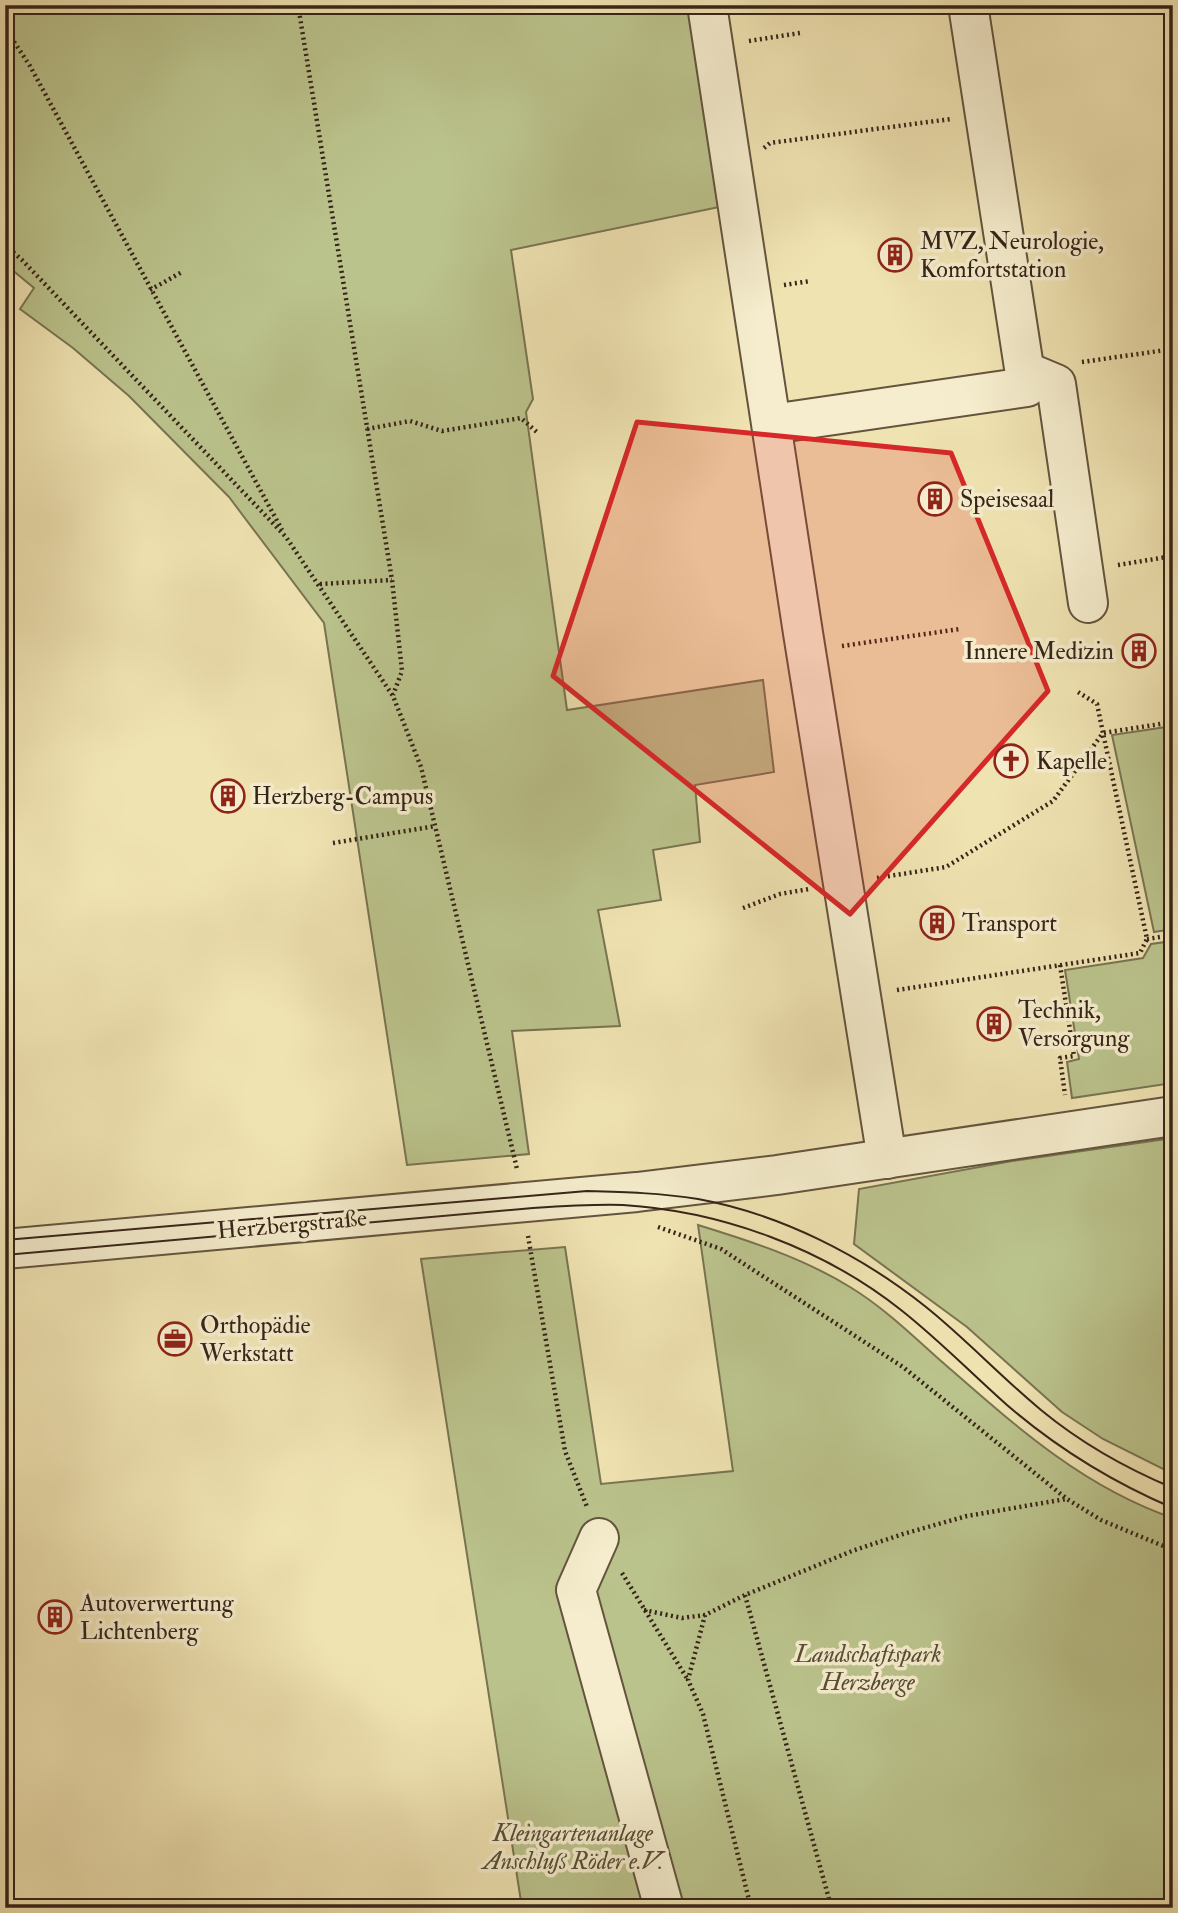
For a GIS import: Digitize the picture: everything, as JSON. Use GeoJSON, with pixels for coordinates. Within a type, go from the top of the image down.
{"type":"FeatureCollection","features":[{"type":"Feature","properties":{"kind":"street"},"geometry":{"type":"LineString","coordinates":[[708,5],[806,652],[887,1159]]}},
{"type":"Feature","properties":{"kind":"street"},"geometry":{"type":"LineString","coordinates":[[772,425],[1027,387],[968,5]]}},
{"type":"Feature","properties":{"kind":"street"},"geometry":{"type":"LineString","coordinates":[[1025,371],[1056,384],[1086,587]]}},
{"type":"Feature","properties":{"kind":"street","name":"Herzbergstraße"},"geometry":{"type":"LineString","coordinates":[[5,1249],[579,1198],[758,1178],[1173,1116]]}},
{"type":"Feature","properties":{"kind":"street"},"geometry":{"type":"LineString","coordinates":[[599,1538],[576,1590],[646,1853],[664,1908]]}},
{"type":"Feature","properties":{"kind":"path"},"geometry":{"type":"LineString","coordinates":[[298,5],[392,580],[402,671],[393,696]]}},
{"type":"Feature","properties":{"kind":"path"},"geometry":{"type":"LineString","coordinates":[[5,28],[30,66],[286,537],[393,696],[421,767],[516,1163],[565,1451],[599,1538],[688,1680],[703,1714],[751,1908]]}},
{"type":"Feature","properties":{"kind":"path"},"geometry":{"type":"LineString","coordinates":[[714,47],[800,33]]}},
{"type":"Feature","properties":{"kind":"path"},"geometry":{"type":"LineString","coordinates":[[733,170],[770,143],[984,115]]}},
{"type":"Feature","properties":{"kind":"path"},"geometry":{"type":"LineString","coordinates":[[5,245],[286,537]]}},
{"type":"Feature","properties":{"kind":"path"},"geometry":{"type":"LineString","coordinates":[[150,290],[181,272]]}},
{"type":"Feature","properties":{"kind":"path"},"geometry":{"type":"LineString","coordinates":[[367,429],[410,421],[442,431],[521,418],[539,434]]}},
{"type":"Feature","properties":{"kind":"path"},"geometry":{"type":"LineString","coordinates":[[1086,587],[1173,556]]}},
{"type":"Feature","properties":{"kind":"path"},"geometry":{"type":"LineString","coordinates":[[319,584],[392,580]]}},
{"type":"Feature","properties":{"kind":"path"},"geometry":{"type":"LineString","coordinates":[[806,652],[960,629]]}},
{"type":"Feature","properties":{"kind":"path"},"geometry":{"type":"LineString","coordinates":[[861,995],[1140,953],[1147,939],[1097,704],[1078,692]]}},
{"type":"Feature","properties":{"kind":"path"},"geometry":{"type":"LineString","coordinates":[[946,867],[1053,801],[1103,733],[1173,722]]}},
{"type":"Feature","properties":{"kind":"path"},"geometry":{"type":"LineString","coordinates":[[333,843],[436,826]]}},
{"type":"Feature","properties":{"kind":"path"},"geometry":{"type":"LineString","coordinates":[[1147,939],[1173,935]]}},
{"type":"Feature","properties":{"kind":"path"},"geometry":{"type":"LineString","coordinates":[[1060,965],[1074,1056],[1060,1058],[1067,1105]]}},
{"type":"Feature","properties":{"kind":"path"},"geometry":{"type":"LineString","coordinates":[[651,1224],[721,1249],[903,1367],[1067,1499],[1101,1520],[1173,1550]]}},
{"type":"Feature","properties":{"kind":"path"},"geometry":{"type":"LineString","coordinates":[[644,1610],[682,1618],[705,1615],[745,1595],[852,1551],[902,1534],[967,1516],[1067,1499]]}},
{"type":"Feature","properties":{"kind":"path"},"geometry":{"type":"LineString","coordinates":[[745,1595],[829,1899],[834,1908]]}},
{"type":"Feature","properties":{"kind":"path"},"geometry":{"type":"LineString","coordinates":[[688,1680],[705,1615]]}},
{"type":"Feature","properties":{"kind":"path"},"geometry":{"type":"LineString","coordinates":[[813,1908],[829,1899]]}},
{"type":"Feature","properties":{"kind":"highlighted area"},"geometry":{"type":"Polygon","coordinates":[[[637,422],[951,453],[1048,691],[850,914],[553,676],[637,422]]]}},
{"type":"Feature","properties":{"kind":"green space"},"geometry":{"type":"Polygon","coordinates":[[[5,5],[689,5],[724,206],[511,250],[533,399],[526,412],[567,710],[763,680],[774,772],[695,785],[700,842],[653,850],[661,900],[598,910],[620,1026],[512,1031],[529,1154],[407,1165],[324,623],[229,497],[129,396],[73,348],[20,309],[34,288],[5,264],[5,5]]]}},
{"type":"Feature","properties":{"kind":"green space"},"geometry":{"type":"Polygon","coordinates":[[[1173,726],[1173,929],[1154,932],[1112,735],[1173,726]]]}},
{"type":"Feature","properties":{"kind":"green space"},"geometry":{"type":"Polygon","coordinates":[[[1173,941],[1173,1083],[1072,1098],[1067,1062],[1079,1059],[1065,970],[1143,958],[1151,944],[1173,941]]]}},
{"type":"Feature","properties":{"kind":"green space"},"geometry":{"type":"Polygon","coordinates":[[[1173,1138],[1173,1474],[1103,1439],[1062,1412],[967,1327],[854,1244],[859,1189],[1012,1161],[1173,1138]]]}},
{"type":"Feature","properties":{"kind":"green space","name":"Landschaftspark Herzberge"},"geometry":{"type":"Polygon","coordinates":[[[698,1225],[795,1259],[850,1287],[886,1312],[994,1407],[1050,1451],[1108,1489],[1173,1518],[1173,1908],[522,1908],[421,1259],[565,1247],[601,1484],[733,1471],[698,1225]]]}},
{"type":"Feature","properties":{"kind":"tram line"},"geometry":{"type":"LineString","coordinates":[[5,1240],[587,1191],[698,1199],[729,1206],[789,1226],[874,1270],[941,1319],[1056,1422],[1104,1454],[1173,1488]]}},
{"type":"Feature","properties":{"kind":"tram line"},"geometry":{"type":"LineString","coordinates":[[5,1255],[533,1208],[623,1205],[697,1215],[770,1236],[805,1251],[871,1288],[915,1321],[1045,1436],[1128,1487],[1173,1508]]}},
{"type":"Feature","properties":{"kind":"place","name":"MVZ, Neurologie, Komfortstation"},"geometry":{"type":"Point","coordinates":[895,255]}},
{"type":"Feature","properties":{"kind":"place","name":"Speisesaal"},"geometry":{"type":"Point","coordinates":[935,499]}},
{"type":"Feature","properties":{"kind":"place","name":"Innere Medizin"},"geometry":{"type":"Point","coordinates":[1139,651]}},
{"type":"Feature","properties":{"kind":"place","name":"Kapelle"},"geometry":{"type":"Point","coordinates":[1011,761]}},
{"type":"Feature","properties":{"kind":"place","name":"Herzberg-Campus"},"geometry":{"type":"Point","coordinates":[228,796]}},
{"type":"Feature","properties":{"kind":"place","name":"Transport"},"geometry":{"type":"Point","coordinates":[937,923]}},
{"type":"Feature","properties":{"kind":"place","name":"Technik, Versorgung"},"geometry":{"type":"Point","coordinates":[994,1024]}},
{"type":"Feature","properties":{"kind":"place","name":"Orthopädie Werkstatt"},"geometry":{"type":"Point","coordinates":[175,1339]}},
{"type":"Feature","properties":{"kind":"place","name":"Autoverwertung Lichtenberg"},"geometry":{"type":"Point","coordinates":[55,1617]}},
{"type":"Feature","properties":{"kind":"park label","name":"Kleingartenanlage Anschluß Röder e.V."},"geometry":{"type":"Point","coordinates":[573,1847]}}]}
